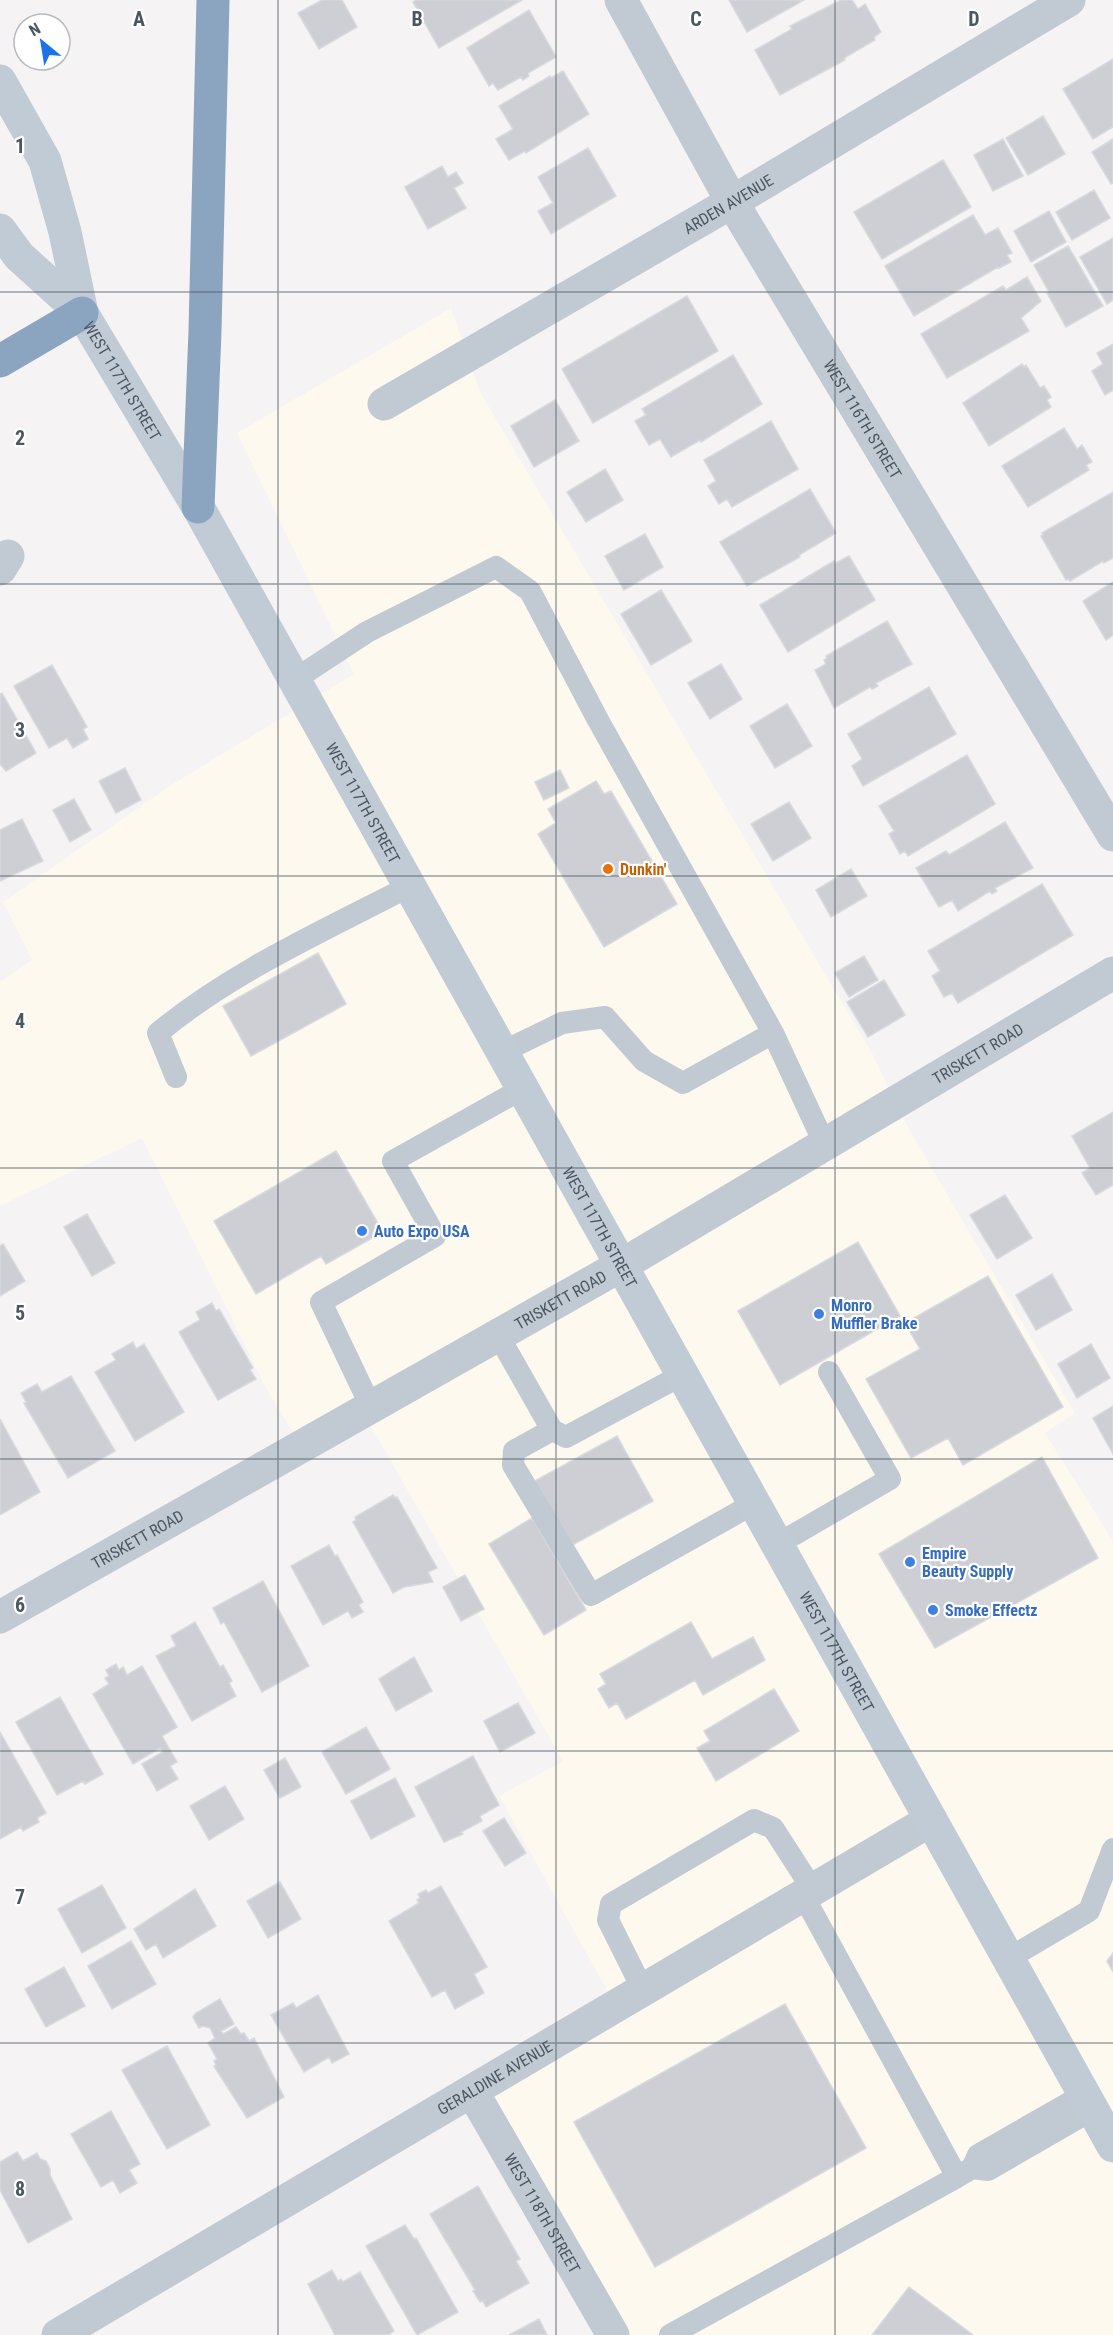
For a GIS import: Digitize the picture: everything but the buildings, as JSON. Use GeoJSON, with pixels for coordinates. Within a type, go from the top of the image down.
{"type":"FeatureCollection","features":[{"type":"Feature","properties":{"kind":"highway"},"geometry":{"type":"LineString","coordinates":[[198,507],[213,0]]}},
{"type":"Feature","properties":{"kind":"highway"},"geometry":{"type":"LineString","coordinates":[[0,361],[82,313]]}},
{"type":"Feature","properties":{"kind":"main road","name":"WEST 117TH STREET"},"geometry":{"type":"LineString","coordinates":[[0,81],[45,161],[65,232],[82,313]]}},
{"type":"Feature","properties":{"kind":"main road","name":"WEST 117TH STREET"},"geometry":{"type":"LineString","coordinates":[[0,230],[19,256],[82,313],[198,507],[1113,2146]]}},
{"type":"Feature","properties":{"kind":"street","name":"WEST 116TH STREET"},"geometry":{"type":"LineString","coordinates":[[621,0],[732,202],[1113,835]]}},
{"type":"Feature","properties":{"kind":"street","name":"ARDEN AVENUE"},"geometry":{"type":"LineString","coordinates":[[384,404],[732,202],[1069,0]]}},
{"type":"Feature","properties":{"kind":"street","name":"TRISKETT ROAD"},"geometry":{"type":"LineString","coordinates":[[0,1617],[621,1265],[1113,973]]}},
{"type":"Feature","properties":{"kind":"street","name":"GERALDINE AVENUE"},"geometry":{"type":"LineString","coordinates":[[58,2335],[931,1820]]}},
{"type":"Feature","properties":{"kind":"street","name":"WEST 118TH STREET"},"geometry":{"type":"LineString","coordinates":[[472,2091],[613,2335]]}},
{"type":"Feature","properties":{"kind":"lane"},"geometry":{"type":"LineString","coordinates":[[294,680],[367,632],[496,567],[531,591],[598,720],[773,1033],[825,1145]]}},
{"type":"Feature","properties":{"kind":"lane"},"geometry":{"type":"LineString","coordinates":[[176,1077],[158,1033],[166,1026],[254,968],[410,886]]}},
{"type":"Feature","properties":{"kind":"lane"},"geometry":{"type":"LineString","coordinates":[[502,1052],[562,1023],[605,1017],[644,1061],[683,1083],[773,1033]]}},
{"type":"Feature","properties":{"kind":"lane"},"geometry":{"type":"LineString","coordinates":[[371,1407],[321,1302],[435,1236],[393,1161],[522,1089]]}},
{"type":"Feature","properties":{"kind":"lane"},"geometry":{"type":"LineString","coordinates":[[498,1335],[552,1430],[566,1437],[682,1375]]}},
{"type":"Feature","properties":{"kind":"lane"},"geometry":{"type":"LineString","coordinates":[[776,1545],[890,1479],[829,1372]]}},
{"type":"Feature","properties":{"kind":"lane"},"geometry":{"type":"LineString","coordinates":[[552,1430],[514,1451],[513,1466],[591,1595],[753,1504]]}},
{"type":"Feature","properties":{"kind":"lane"},"geometry":{"type":"LineString","coordinates":[[643,1990],[608,1920],[611,1904],[754,1820],[773,1827],[965,2173]]}},
{"type":"Feature","properties":{"kind":"lane"},"geometry":{"type":"LineString","coordinates":[[1009,1958],[1089,1911],[1113,1849]]}},
{"type":"Feature","properties":{"kind":"lane"},"geometry":{"type":"LineString","coordinates":[[670,2335],[965,2173],[978,2154],[1088,2102]]}},
{"type":"Feature","properties":{"kind":"shaded area"},"geometry":{"type":"Polygon","coordinates":[[[451,308],[480,392],[873,1055],[906,1124],[1075,1413],[1045,1433],[1113,1541],[1113,2335],[606,2335],[484,2097],[622,2017],[499,1796],[563,1761],[370,1425],[309,1459],[267,1390],[142,1138],[0,1206],[0,982],[32,960],[3,902],[171,785],[354,674],[237,433],[451,308]]]}},
{"type":"Feature","properties":{"kind":"place","name":"Dunkin'"},"geometry":{"type":"Point","coordinates":[608,869]}},
{"type":"Feature","properties":{"kind":"place","name":"Auto Expo USA"},"geometry":{"type":"Point","coordinates":[362,1231]}},
{"type":"Feature","properties":{"kind":"place","name":"Monro Muffler Brake"},"geometry":{"type":"Point","coordinates":[819,1314]}},
{"type":"Feature","properties":{"kind":"place","name":"Empire Beauty Supply"},"geometry":{"type":"Point","coordinates":[910,1562]}},
{"type":"Feature","properties":{"kind":"place","name":"Smoke Effectz"},"geometry":{"type":"Point","coordinates":[933,1610]}}]}
